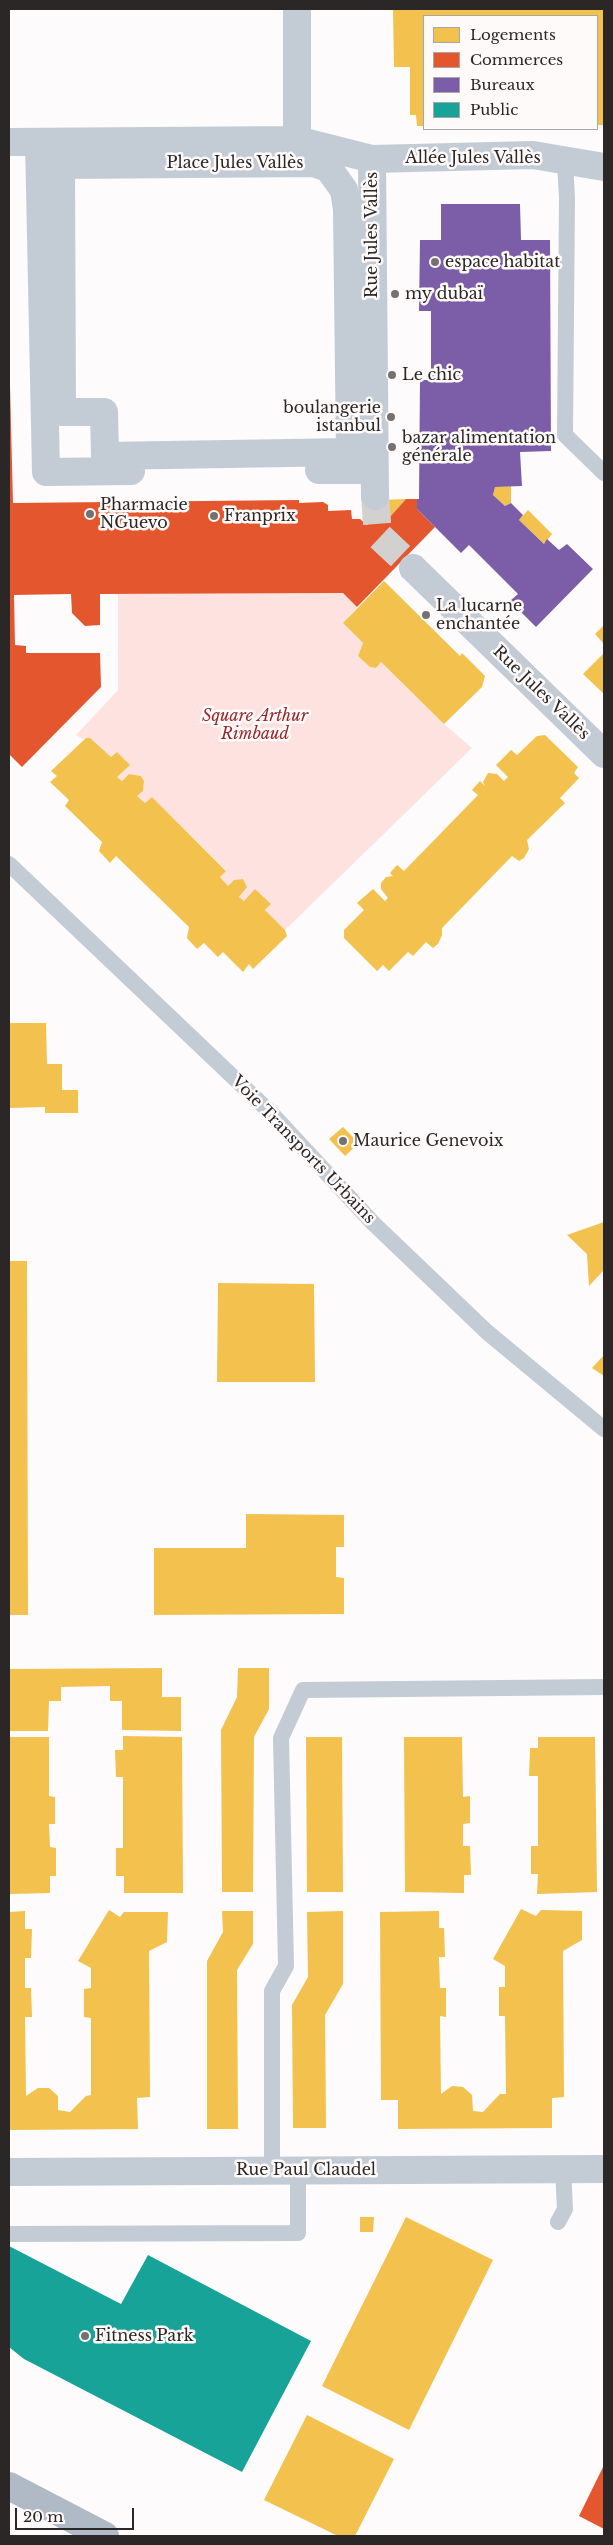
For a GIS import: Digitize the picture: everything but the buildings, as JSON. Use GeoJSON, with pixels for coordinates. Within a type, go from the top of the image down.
{"type":"FeatureCollection","features":[{"type":"Feature","properties":{"kind":"main road"},"geometry":{"type":"LineString","coordinates":[[9,2486],[105,2536]]}},
{"type":"Feature","properties":{"kind":"street"},"geometry":{"type":"LineString","coordinates":[[296,9],[296,140]]}},
{"type":"Feature","properties":{"kind":"street","name":"Rue Jules Vallès"},"geometry":{"type":"LineString","coordinates":[[9,142],[296,140],[372,159],[374,483],[46,472],[39,142]]}},
{"type":"Feature","properties":{"kind":"street","name":"Allée Jules Vallès"},"geometry":{"type":"LineString","coordinates":[[372,159],[533,155],[604,167]]}},
{"type":"Feature","properties":{"kind":"street","name":"Place Jules Vallès"},"geometry":{"type":"LineString","coordinates":[[314,163],[328,168],[344,190],[347,208],[350,452],[105,456],[104,412],[62,412],[61,165],[314,163]]}},
{"type":"Feature","properties":{"kind":"street","name":"Rue Jules Vallès"},"geometry":{"type":"LineString","coordinates":[[413,568],[604,754]]}},
{"type":"Feature","properties":{"kind":"street","name":"Rue Paul Claudel"},"geometry":{"type":"LineString","coordinates":[[9,2172],[604,2168]]}},
{"type":"Feature","properties":{"kind":"lane"},"geometry":{"type":"LineString","coordinates":[[565,161],[567,198],[566,435],[604,473]]}},
{"type":"Feature","properties":{"kind":"lane","name":"Voie Transports Urbains"},"geometry":{"type":"LineString","coordinates":[[9,864],[271,1113],[373,1224],[472,1318],[604,1429]]}},
{"type":"Feature","properties":{"kind":"lane"},"geometry":{"type":"LineString","coordinates":[[9,2234],[298,2233],[285,2170],[272,1991],[286,1966],[281,1738],[303,1690],[604,1687]]}},
{"type":"Feature","properties":{"kind":"lane"},"geometry":{"type":"LineString","coordinates":[[558,2222],[565,2209],[563,2169]]}},
{"type":"Feature","properties":{"kind":"green space","name":"Square Arthur Rimbaud"},"geometry":{"type":"Polygon","coordinates":[[[343,593],[357,607],[343,623],[363,643],[358,656],[371,667],[376,668],[381,662],[444,724],[472,748],[285,930],[265,910],[271,904],[255,889],[244,901],[239,897],[247,887],[243,879],[234,880],[228,886],[220,877],[226,870],[152,797],[145,803],[137,796],[143,791],[144,781],[141,776],[129,774],[122,781],[117,777],[129,765],[117,752],[111,757],[86,738],[83,739],[76,735],[118,690],[118,594],[343,593]]]}},
{"type":"Feature","properties":{"kind":"tunnel"},"geometry":{"type":"LineString","coordinates":[[375,496],[378,535],[413,568]]}},
{"type":"Feature","properties":{"kind":"place","name":"espace habitat"},"geometry":{"type":"Point","coordinates":[435,262]}},
{"type":"Feature","properties":{"kind":"place","name":"my dubaï"},"geometry":{"type":"Point","coordinates":[395,294]}},
{"type":"Feature","properties":{"kind":"place","name":"Le chic"},"geometry":{"type":"Point","coordinates":[392,375]}},
{"type":"Feature","properties":{"kind":"place","name":"boulangerie istanbul"},"geometry":{"type":"Point","coordinates":[391,417]}},
{"type":"Feature","properties":{"kind":"place","name":"bazar alimentation générale"},"geometry":{"type":"Point","coordinates":[392,447]}},
{"type":"Feature","properties":{"kind":"place","name":"Pharmacie NGuevo"},"geometry":{"type":"Point","coordinates":[90,514]}},
{"type":"Feature","properties":{"kind":"place","name":"Franprix"},"geometry":{"type":"Point","coordinates":[214,516]}},
{"type":"Feature","properties":{"kind":"place","name":"La lucarne enchantée"},"geometry":{"type":"Point","coordinates":[426,615]}},
{"type":"Feature","properties":{"kind":"place","name":"Maurice Genevoix"},"geometry":{"type":"Point","coordinates":[343,1141]}},
{"type":"Feature","properties":{"kind":"place","name":"Fitness Park"},"geometry":{"type":"Point","coordinates":[85,2336]}}]}
